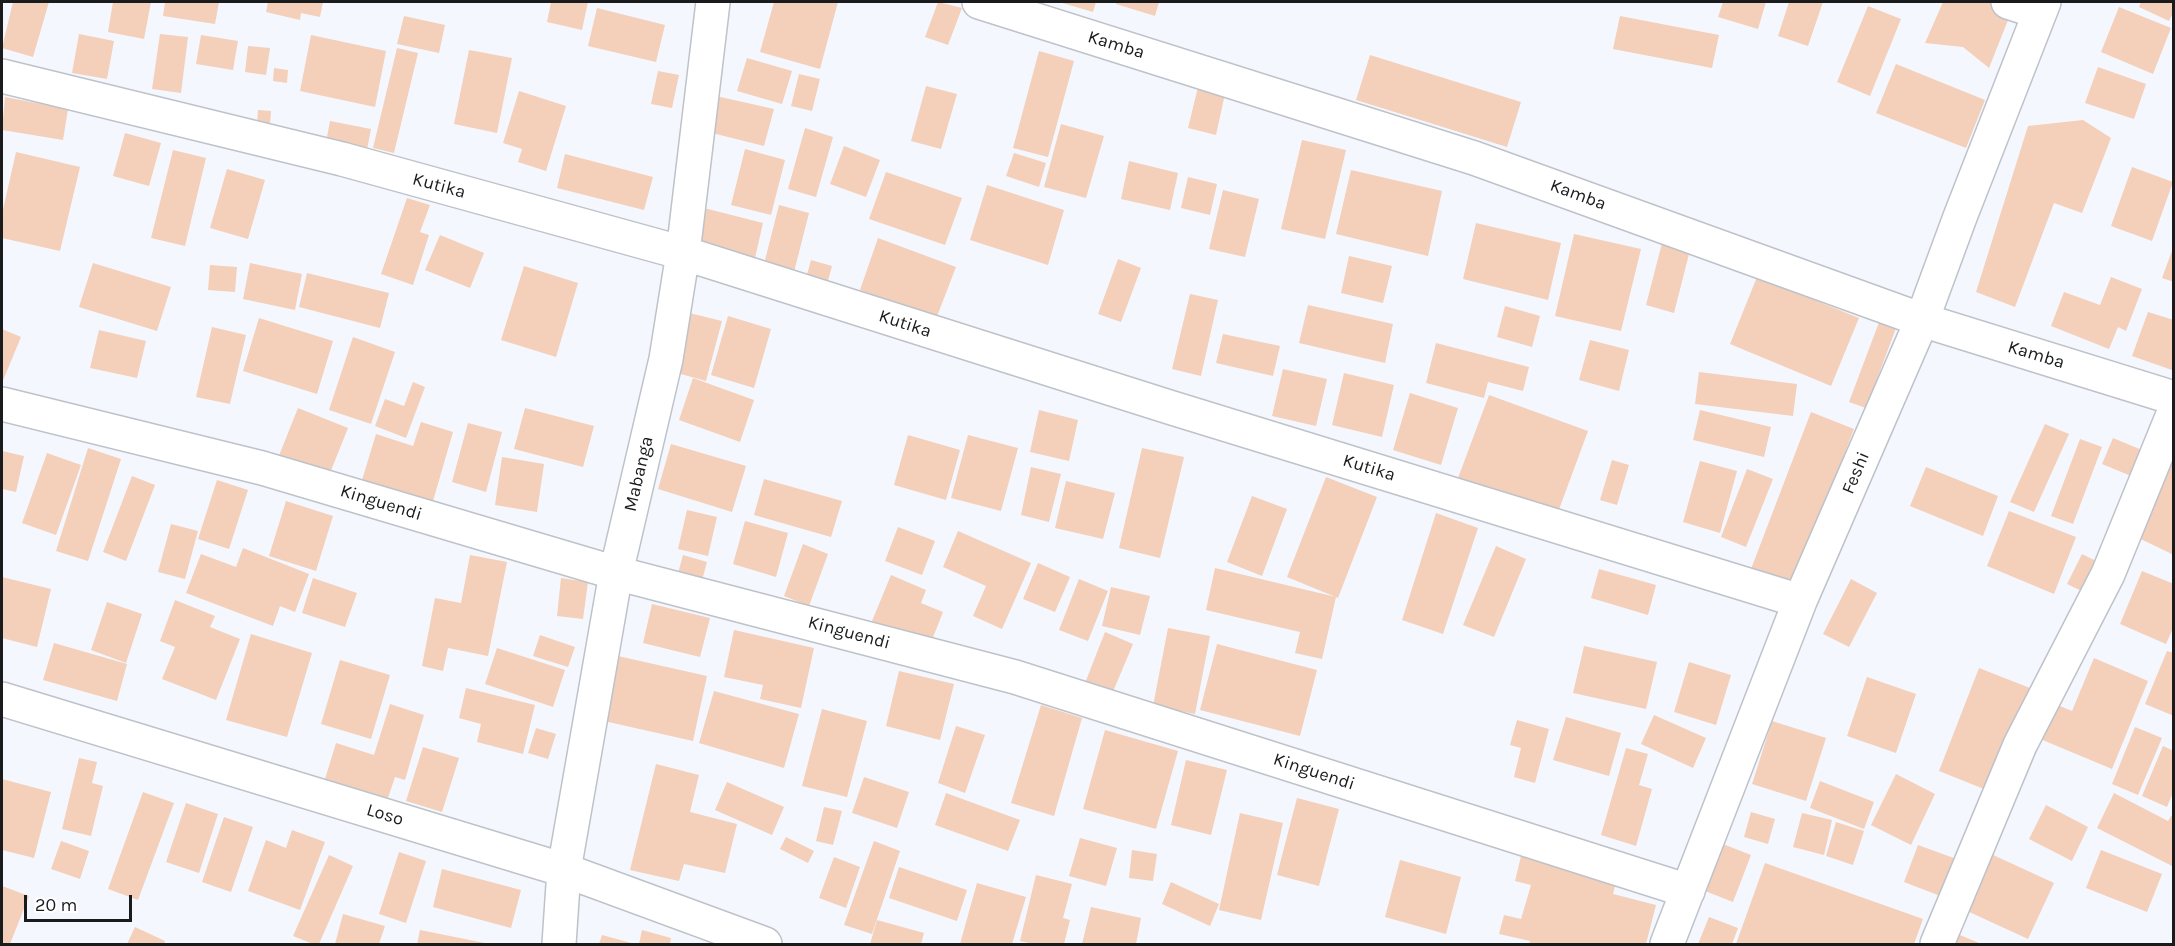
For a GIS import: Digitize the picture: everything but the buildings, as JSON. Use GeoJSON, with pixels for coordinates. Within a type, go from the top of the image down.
{"type":"FeatureCollection","features":[{"type":"Feature","properties":{"kind":"street","name":"Mabanga"},"geometry":{"type":"LineString","coordinates":[[559,945],[564,870],[616,573],[666,359],[683,253],[713,2]]}},
{"type":"Feature","properties":{"kind":"street","name":"Kamba"},"geometry":{"type":"LineString","coordinates":[[979,2],[1474,158],[1922,320],[2174,398]]}},
{"type":"Feature","properties":{"kind":"street"},"geometry":{"type":"LineString","coordinates":[[2008,2],[2042,7]]}},
{"type":"Feature","properties":{"kind":"street","name":"Feshi"},"geometry":{"type":"LineString","coordinates":[[1667,945],[1800,601],[1922,320],[2042,7]]}},
{"type":"Feature","properties":{"kind":"street","name":"Kutika"},"geometry":{"type":"LineString","coordinates":[[2,76],[342,159],[683,253],[1169,407],[1800,601]]}},
{"type":"Feature","properties":{"kind":"street","name":"Kinguendi"},"geometry":{"type":"LineString","coordinates":[[2,404],[262,468],[616,573],[1014,677],[1688,891]]}},
{"type":"Feature","properties":{"kind":"street"},"geometry":{"type":"LineString","coordinates":[[1937,945],[2020,745],[2108,574],[2174,412]]}},
{"type":"Feature","properties":{"kind":"street","name":"Loso"},"geometry":{"type":"LineString","coordinates":[[2,699],[564,870],[765,945]]}}]}
